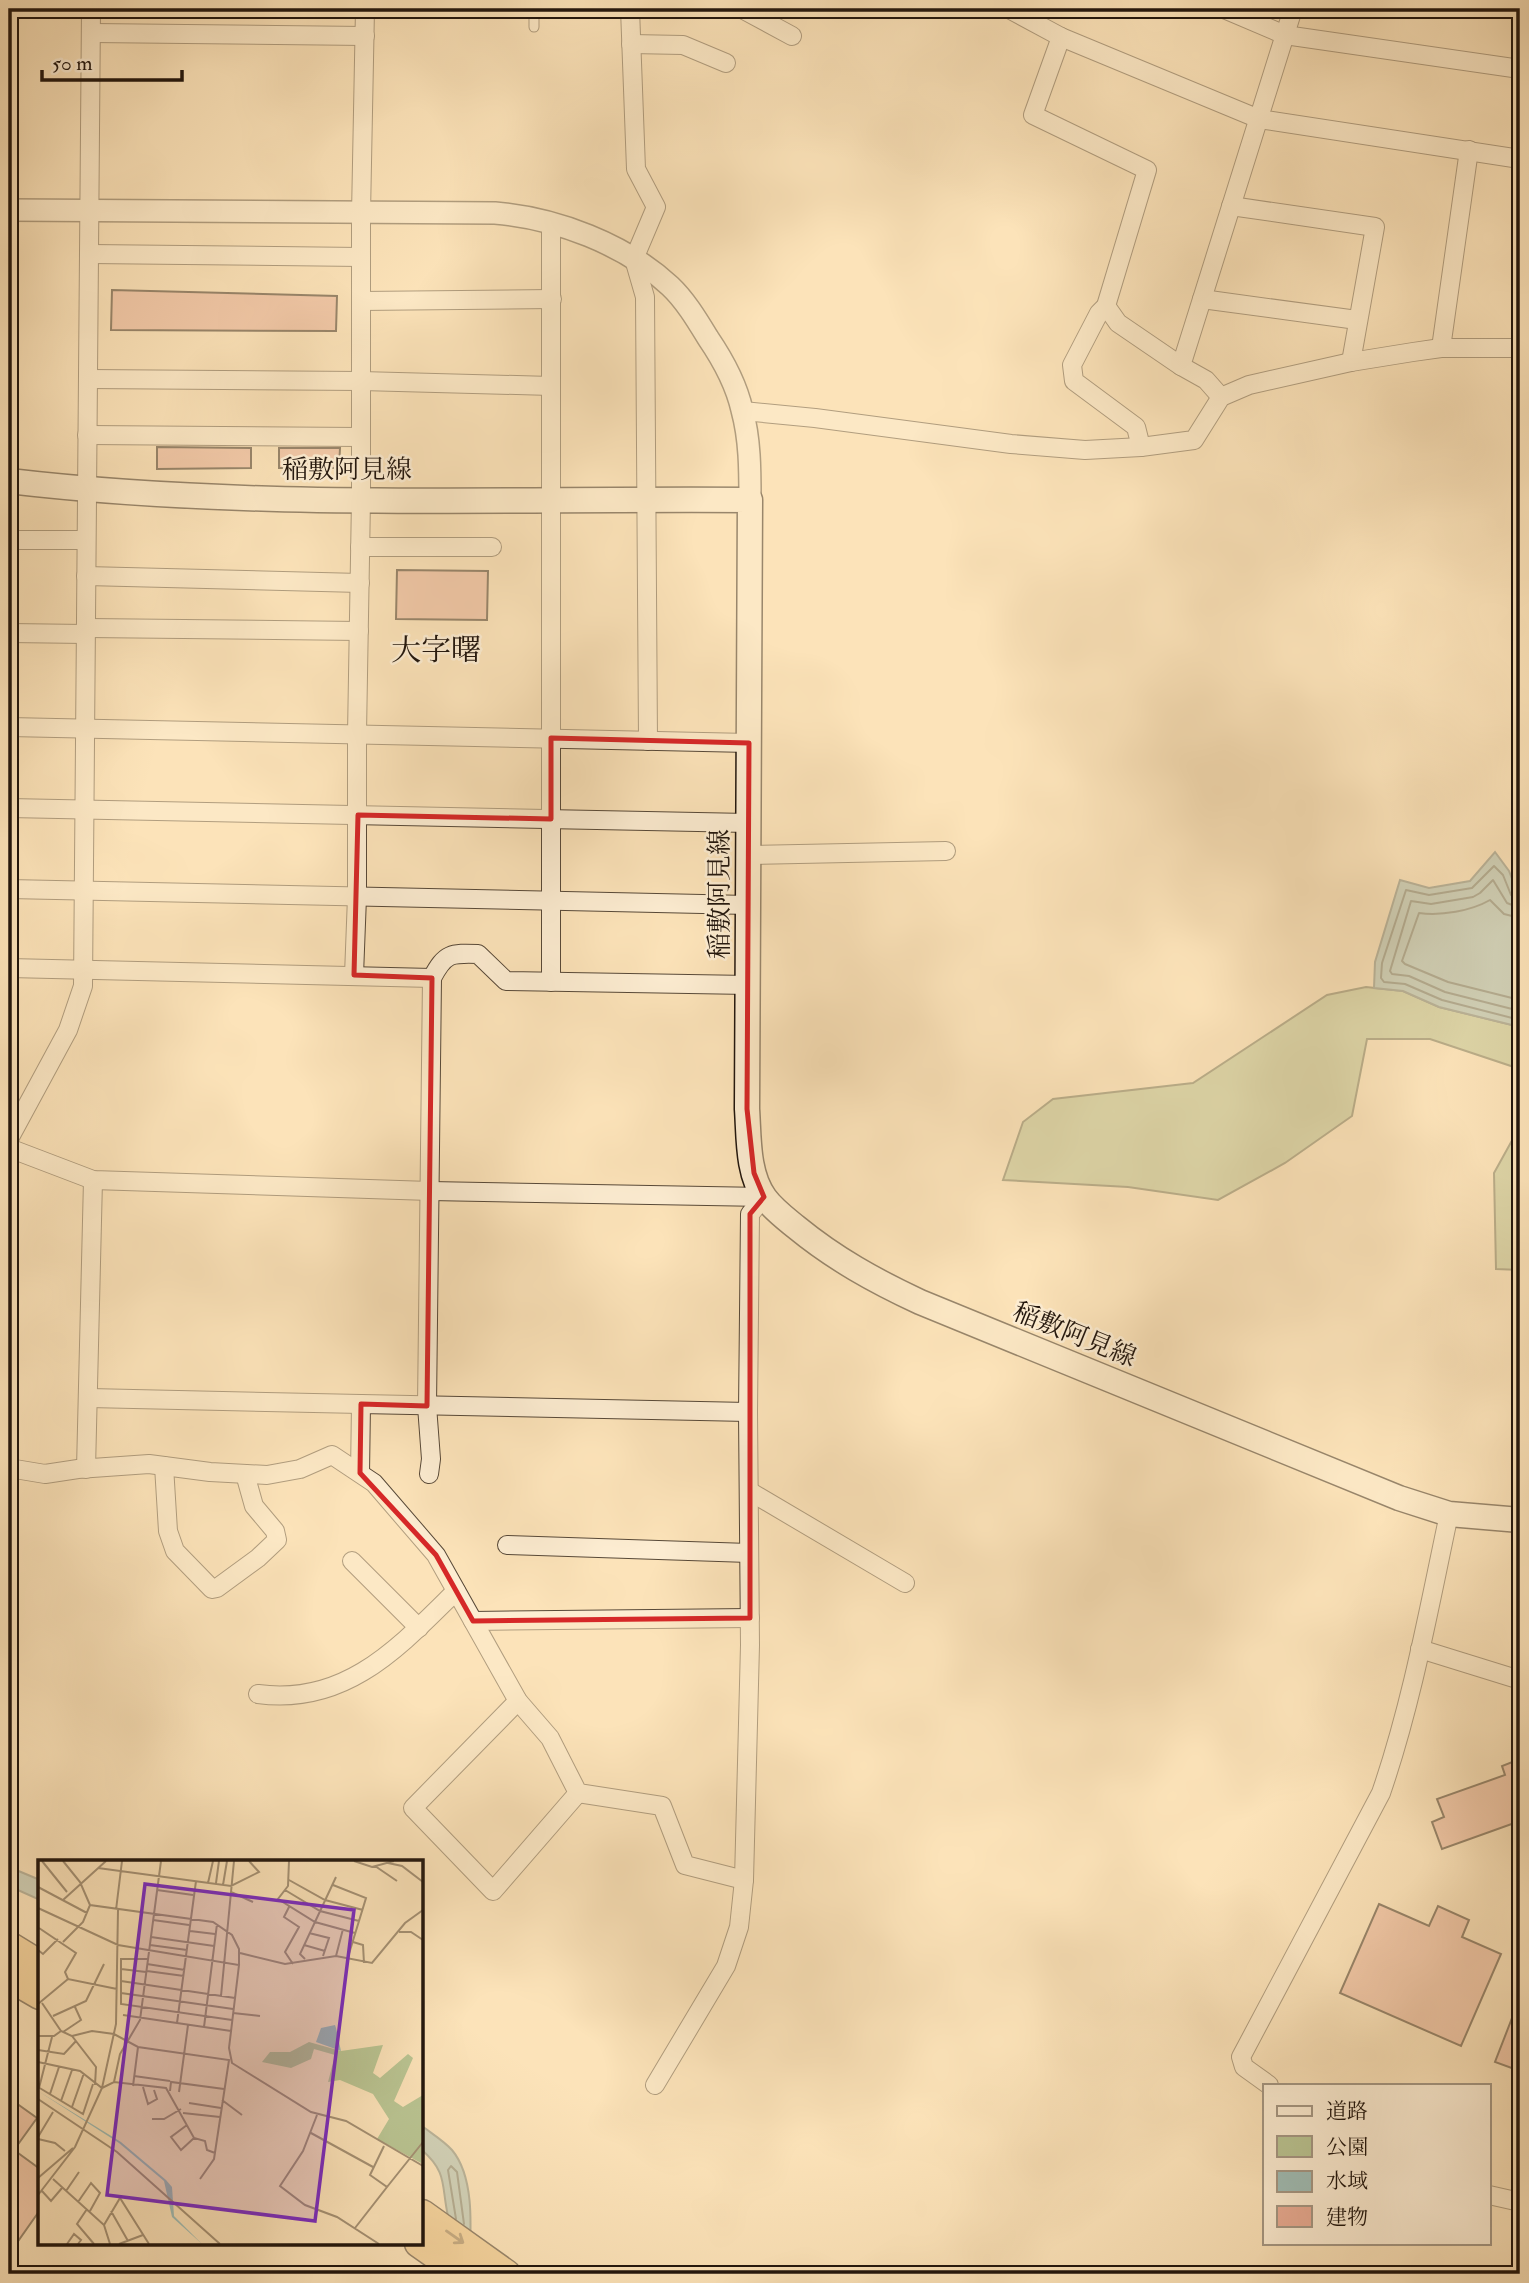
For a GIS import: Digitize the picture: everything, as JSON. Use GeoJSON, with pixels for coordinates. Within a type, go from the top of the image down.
{"type":"FeatureCollection","features":[{"type":"Feature","properties":{"kind":"highway"},"geometry":{"type":"LineString","coordinates":[[9,1946],[38,1964]]}},
{"type":"Feature","properties":{"kind":"highway"},"geometry":{"type":"LineString","coordinates":[[9,1977],[38,1994]]}},
{"type":"Feature","properties":{"kind":"highway"},"geometry":{"type":"LineString","coordinates":[[424,2231],[484,2269]]}},
{"type":"Feature","properties":{"kind":"main road","name":"稲敷阿見線"},"geometry":{"type":"LineString","coordinates":[[9,481],[87,490],[230,498],[750,500],[747,1109],[754,1173],[764,1197],[782,1216],[832,1256],[920,1303],[1399,1499],[1449,1514],[1520,1520]]}},
{"type":"Feature","properties":{"kind":"street"},"geometry":{"type":"LineString","coordinates":[[9,1139],[68,1030],[83,986],[91,9]]}},
{"type":"Feature","properties":{"kind":"street"},"geometry":{"type":"LineString","coordinates":[[354,975],[358,897],[361,214],[365,9]]}},
{"type":"Feature","properties":{"kind":"street"},"geometry":{"type":"LineString","coordinates":[[630,9],[636,169],[656,207],[634,259],[645,297],[648,741]]}},
{"type":"Feature","properties":{"kind":"street"},"geometry":{"type":"LineString","coordinates":[[742,9],[792,36]]}},
{"type":"Feature","properties":{"kind":"street"},"geometry":{"type":"LineString","coordinates":[[1009,9],[1061,37],[1259,119],[1520,159]]}},
{"type":"Feature","properties":{"kind":"street"},"geometry":{"type":"LineString","coordinates":[[1224,9],[1285,35],[1520,69]]}},
{"type":"Feature","properties":{"kind":"street"},"geometry":{"type":"LineString","coordinates":[[1181,366],[1293,9]]}},
{"type":"Feature","properties":{"kind":"street"},"geometry":{"type":"LineString","coordinates":[[92,33],[365,36]]}},
{"type":"Feature","properties":{"kind":"street"},"geometry":{"type":"LineString","coordinates":[[1061,37],[1033,115],[1147,170],[1107,306],[1099,313],[1072,365],[1074,381],[1136,426],[1141,447]]}},
{"type":"Feature","properties":{"kind":"street"},"geometry":{"type":"LineString","coordinates":[[631,44],[683,45],[726,63]]}},
{"type":"Feature","properties":{"kind":"street"},"geometry":{"type":"LineString","coordinates":[[1441,348],[1469,150]]}},
{"type":"Feature","properties":{"kind":"street"},"geometry":{"type":"LineString","coordinates":[[1231,206],[1375,227],[1351,362]]}},
{"type":"Feature","properties":{"kind":"street"},"geometry":{"type":"LineString","coordinates":[[9,211],[495,213],[526,216],[580,232],[634,259],[671,287],[698,321],[734,384],[743,411],[750,459],[750,500]]}},
{"type":"Feature","properties":{"kind":"street"},"geometry":{"type":"LineString","coordinates":[[551,223],[551,982]]}},
{"type":"Feature","properties":{"kind":"street"},"geometry":{"type":"LineString","coordinates":[[89,254],[361,257]]}},
{"type":"Feature","properties":{"kind":"street"},"geometry":{"type":"LineString","coordinates":[[361,301],[552,299]]}},
{"type":"Feature","properties":{"kind":"street"},"geometry":{"type":"LineString","coordinates":[[1202,299],[1357,320]]}},
{"type":"Feature","properties":{"kind":"street"},"geometry":{"type":"LineString","coordinates":[[1107,306],[1118,323],[1206,380],[1221,397]]}},
{"type":"Feature","properties":{"kind":"street"},"geometry":{"type":"LineString","coordinates":[[743,411],[1012,444],[1084,450],[1141,447],[1195,440],[1221,397],[1249,385],[1351,362],[1441,348],[1520,348]]}},
{"type":"Feature","properties":{"kind":"street"},"geometry":{"type":"LineString","coordinates":[[88,379],[361,381],[551,386]]}},
{"type":"Feature","properties":{"kind":"street"},"geometry":{"type":"LineString","coordinates":[[87,435],[361,437]]}},
{"type":"Feature","properties":{"kind":"street"},"geometry":{"type":"LineString","coordinates":[[9,540],[86,540]]}},
{"type":"Feature","properties":{"kind":"street"},"geometry":{"type":"LineString","coordinates":[[360,547],[492,547]]}},
{"type":"Feature","properties":{"kind":"street"},"geometry":{"type":"LineString","coordinates":[[86,576],[359,583]]}},
{"type":"Feature","properties":{"kind":"street"},"geometry":{"type":"LineString","coordinates":[[9,633],[359,631]]}},
{"type":"Feature","properties":{"kind":"street"},"geometry":{"type":"LineString","coordinates":[[9,727],[749,743]]}},
{"type":"Feature","properties":{"kind":"street"},"geometry":{"type":"LineString","coordinates":[[9,808],[748,823]]}},
{"type":"Feature","properties":{"kind":"street"},"geometry":{"type":"LineString","coordinates":[[748,855],[946,851]]}},
{"type":"Feature","properties":{"kind":"street"},"geometry":{"type":"LineString","coordinates":[[9,889],[748,905]]}},
{"type":"Feature","properties":{"kind":"street"},"geometry":{"type":"LineString","coordinates":[[429,1474],[431,1459],[427,1406],[432,978],[441,961],[457,954],[478,954],[506,981],[749,985]]}},
{"type":"Feature","properties":{"kind":"street"},"geometry":{"type":"LineString","coordinates":[[9,968],[432,978]]}},
{"type":"Feature","properties":{"kind":"street"},"geometry":{"type":"LineString","coordinates":[[9,1148],[93,1180],[430,1191],[764,1197]]}},
{"type":"Feature","properties":{"kind":"street"},"geometry":{"type":"LineString","coordinates":[[86,1469],[93,1180]]}},
{"type":"Feature","properties":{"kind":"street"},"geometry":{"type":"LineString","coordinates":[[655,2085],[726,1966],[739,1927],[744,1880],[750,1618],[750,1214],[764,1197]]}},
{"type":"Feature","properties":{"kind":"street"},"geometry":{"type":"LineString","coordinates":[[89,1398],[748,1412]]}},
{"type":"Feature","properties":{"kind":"street"},"geometry":{"type":"LineString","coordinates":[[360,1473],[361,1404]]}},
{"type":"Feature","properties":{"kind":"street"},"geometry":{"type":"LineString","coordinates":[[9,1468],[45,1474],[149,1464],[267,1475],[300,1469],[332,1455],[374,1483],[436,1555],[518,1701],[550,1738],[578,1793]]}},
{"type":"Feature","properties":{"kind":"street"},"geometry":{"type":"LineString","coordinates":[[164,1466],[168,1531],[175,1551],[212,1589],[258,1558],[277,1540],[275,1531],[254,1506],[245,1474]]}},
{"type":"Feature","properties":{"kind":"street"},"geometry":{"type":"LineString","coordinates":[[748,1491],[905,1583]]}},
{"type":"Feature","properties":{"kind":"street"},"geometry":{"type":"LineString","coordinates":[[1268,2084],[1244,2067],[1241,2057],[1381,1793],[1394,1755],[1420,1649],[1449,1514]]}},
{"type":"Feature","properties":{"kind":"street"},"geometry":{"type":"LineString","coordinates":[[507,1545],[749,1553]]}},
{"type":"Feature","properties":{"kind":"street"},"geometry":{"type":"LineString","coordinates":[[352,1560],[419,1628]]}},
{"type":"Feature","properties":{"kind":"street"},"geometry":{"type":"LineString","coordinates":[[258,1694],[279,1697],[303,1694],[344,1682],[377,1664],[456,1591]]}},
{"type":"Feature","properties":{"kind":"street"},"geometry":{"type":"LineString","coordinates":[[473,1621],[750,1618]]}},
{"type":"Feature","properties":{"kind":"street"},"geometry":{"type":"LineString","coordinates":[[1420,1649],[1520,1680]]}},
{"type":"Feature","properties":{"kind":"street"},"geometry":{"type":"LineString","coordinates":[[518,1701],[413,1808],[493,1891],[578,1793]]}},
{"type":"Feature","properties":{"kind":"street"},"geometry":{"type":"LineString","coordinates":[[578,1793],[662,1806],[685,1865],[744,1880]]}},
{"type":"Feature","properties":{"kind":"street"},"geometry":{"type":"LineString","coordinates":[[1490,2195],[1520,2202]]}},
{"type":"Feature","properties":{"kind":"lane"},"geometry":{"type":"LineString","coordinates":[[534,9],[534,27]]}},
{"type":"Feature","properties":{"kind":"highlighted area"},"geometry":{"type":"Polygon","coordinates":[[[551,738],[749,743],[747,1109],[754,1173],[764,1197],[750,1214],[750,1618],[473,1621],[436,1555],[360,1473],[361,1404],[427,1406],[432,978],[354,975],[358,815],[551,819],[551,738]]]}},
{"type":"Feature","properties":{"kind":"green space"},"geometry":{"type":"Polygon","coordinates":[[[1366,987],[1403,991],[1439,1007],[1520,1027],[1520,1069],[1430,1039],[1367,1039],[1352,1116],[1285,1163],[1218,1200],[1128,1187],[1003,1180],[1023,1122],[1053,1099],[1193,1083],[1327,995],[1366,987]]]}},
{"type":"Feature","properties":{"kind":"green space"},"geometry":{"type":"Polygon","coordinates":[[[1520,1126],[1520,1270],[1496,1269],[1494,1173],[1520,1126]]]}},
{"type":"Feature","properties":{"kind":"water"},"geometry":{"type":"Polygon","coordinates":[[[1495,852],[1509,871],[1520,899],[1520,1027],[1439,1007],[1403,991],[1374,988],[1375,962],[1400,880],[1429,888],[1470,881],[1495,852]]]}},
{"type":"Feature","properties":{"kind":"water"},"geometry":{"type":"Polygon","coordinates":[[[9,1867],[38,1879],[38,1899],[9,1886],[9,1867]]]}},
{"type":"Feature","properties":{"kind":"water"},"geometry":{"type":"Polygon","coordinates":[[[424,2127],[452,2150],[465,2177],[471,2227],[469,2274],[450,2223],[440,2173],[424,2152],[424,2127]]]}},
{"type":"Feature","properties":{"kind":"building"},"geometry":{"type":"Polygon","coordinates":[[[112,290],[337,296],[336,331],[111,330],[112,290]]]}},
{"type":"Feature","properties":{"kind":"building"},"geometry":{"type":"Polygon","coordinates":[[[157,447],[251,448],[251,468],[157,469],[157,447]]]}},
{"type":"Feature","properties":{"kind":"building"},"geometry":{"type":"Polygon","coordinates":[[[279,448],[340,448],[339,468],[279,468],[279,448]]]}},
{"type":"Feature","properties":{"kind":"building"},"geometry":{"type":"Polygon","coordinates":[[[397,570],[488,571],[487,620],[396,619],[397,570]]]}},
{"type":"Feature","properties":{"kind":"building"},"geometry":{"type":"Polygon","coordinates":[[[1520,1759],[1520,1821],[1442,1849],[1432,1822],[1444,1817],[1437,1799],[1505,1775],[1502,1766],[1520,1759]]]}},
{"type":"Feature","properties":{"kind":"building"},"geometry":{"type":"Polygon","coordinates":[[[1379,1904],[1429,1926],[1438,1906],[1469,1920],[1462,1937],[1501,1954],[1461,2046],[1340,1993],[1379,1904]]]}},
{"type":"Feature","properties":{"kind":"building"},"geometry":{"type":"Polygon","coordinates":[[[1520,2000],[1520,2071],[1495,2062],[1520,2000]]]}},
{"type":"Feature","properties":{"kind":"building"},"geometry":{"type":"Polygon","coordinates":[[[9,2098],[37,2118],[14,2150],[38,2168],[38,2213],[9,2254],[9,2098]]]}},
{"type":"Feature","properties":{"kind":"district","name":"大字曙"},"geometry":{"type":"Point","coordinates":[436,650]}}]}
